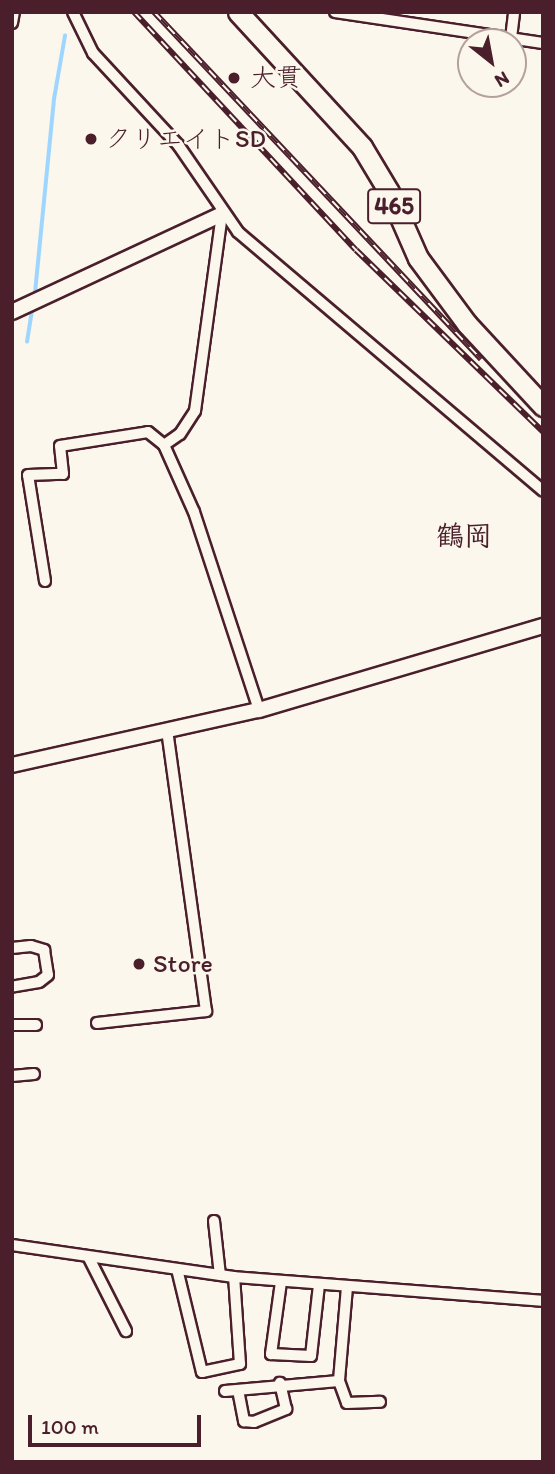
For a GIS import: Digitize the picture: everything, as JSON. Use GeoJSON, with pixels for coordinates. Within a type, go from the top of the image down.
{"type":"FeatureCollection","features":[{"type":"Feature","properties":{"kind":"highway","name":"465"},"geometry":{"type":"LineString","coordinates":[[238,12],[362,148],[389,192],[418,258],[467,324],[543,406]]}},
{"type":"Feature","properties":{"kind":"street"},"geometry":{"type":"LineString","coordinates":[[12,23],[14,12]]}},
{"type":"Feature","properties":{"kind":"street"},"geometry":{"type":"LineString","coordinates":[[74,12],[93,53],[179,146],[222,214],[343,326],[543,491]]}},
{"type":"Feature","properties":{"kind":"street"},"geometry":{"type":"LineString","coordinates":[[335,12],[421,18],[466,28]]}},
{"type":"Feature","properties":{"kind":"street"},"geometry":{"type":"LineString","coordinates":[[12,312],[222,214]]}},
{"type":"Feature","properties":{"kind":"street"},"geometry":{"type":"LineString","coordinates":[[164,445],[180,434],[195,411],[222,214]]}},
{"type":"Feature","properties":{"kind":"street"},"geometry":{"type":"LineString","coordinates":[[45,581],[28,475],[63,474],[60,446],[148,432],[164,445],[194,512],[259,709]]}},
{"type":"Feature","properties":{"kind":"street"},"geometry":{"type":"LineString","coordinates":[[12,765],[259,709],[543,626]]}},
{"type":"Feature","properties":{"kind":"street"},"geometry":{"type":"LineString","coordinates":[[97,1023],[206,1011],[167,731]]}},
{"type":"Feature","properties":{"kind":"street"},"geometry":{"type":"LineString","coordinates":[[12,948],[32,946],[44,950],[48,975],[39,982],[12,987]]}},
{"type":"Feature","properties":{"kind":"street"},"geometry":{"type":"LineString","coordinates":[[12,1025],[36,1025]]}},
{"type":"Feature","properties":{"kind":"street"},"geometry":{"type":"LineString","coordinates":[[12,1076],[34,1074]]}},
{"type":"Feature","properties":{"kind":"street"},"geometry":{"type":"LineString","coordinates":[[214,1221],[219,1275]]}},
{"type":"Feature","properties":{"kind":"street"},"geometry":{"type":"LineString","coordinates":[[12,1245],[89,1258],[281,1282],[543,1301]]}},
{"type":"Feature","properties":{"kind":"street"},"geometry":{"type":"LineString","coordinates":[[89,1258],[125,1331]]}},
{"type":"Feature","properties":{"kind":"street"},"geometry":{"type":"LineString","coordinates":[[177,1269],[202,1372],[240,1364],[234,1277]]}},
{"type":"Feature","properties":{"kind":"street"},"geometry":{"type":"LineString","coordinates":[[281,1282],[271,1354],[311,1356],[319,1285]]}},
{"type":"Feature","properties":{"kind":"street"},"geometry":{"type":"LineString","coordinates":[[347,1287],[339,1381],[346,1402],[380,1402]]}},
{"type":"Feature","properties":{"kind":"street"},"geometry":{"type":"LineString","coordinates":[[225,1391],[280,1383],[339,1381]]}},
{"type":"Feature","properties":{"kind":"street"},"geometry":{"type":"LineString","coordinates":[[238,1390],[244,1421],[254,1422],[286,1409],[280,1383]]}},
{"type":"Feature","properties":{"kind":"waterway"},"geometry":{"type":"LineString","coordinates":[[35,293],[54,99],[65,36]]}},
{"type":"Feature","properties":{"kind":"waterway"},"geometry":{"type":"LineString","coordinates":[[27,342],[32,311]]}},
{"type":"Feature","properties":{"kind":"railway"},"geometry":{"type":"LineString","coordinates":[[134,12],[356,250],[543,432]]}},
{"type":"Feature","properties":{"kind":"railway"},"geometry":{"type":"LineString","coordinates":[[154,12],[481,359]]}},
{"type":"Feature","properties":{"kind":"place","name":"大貫"},"geometry":{"type":"Point","coordinates":[234,78]}},
{"type":"Feature","properties":{"kind":"place","name":"クリエイトSD"},"geometry":{"type":"Point","coordinates":[91,139]}},
{"type":"Feature","properties":{"kind":"place","name":"Store"},"geometry":{"type":"Point","coordinates":[139,964]}},
{"type":"Feature","properties":{"kind":"district","name":"鶴岡"},"geometry":{"type":"Point","coordinates":[464,535]}}]}
